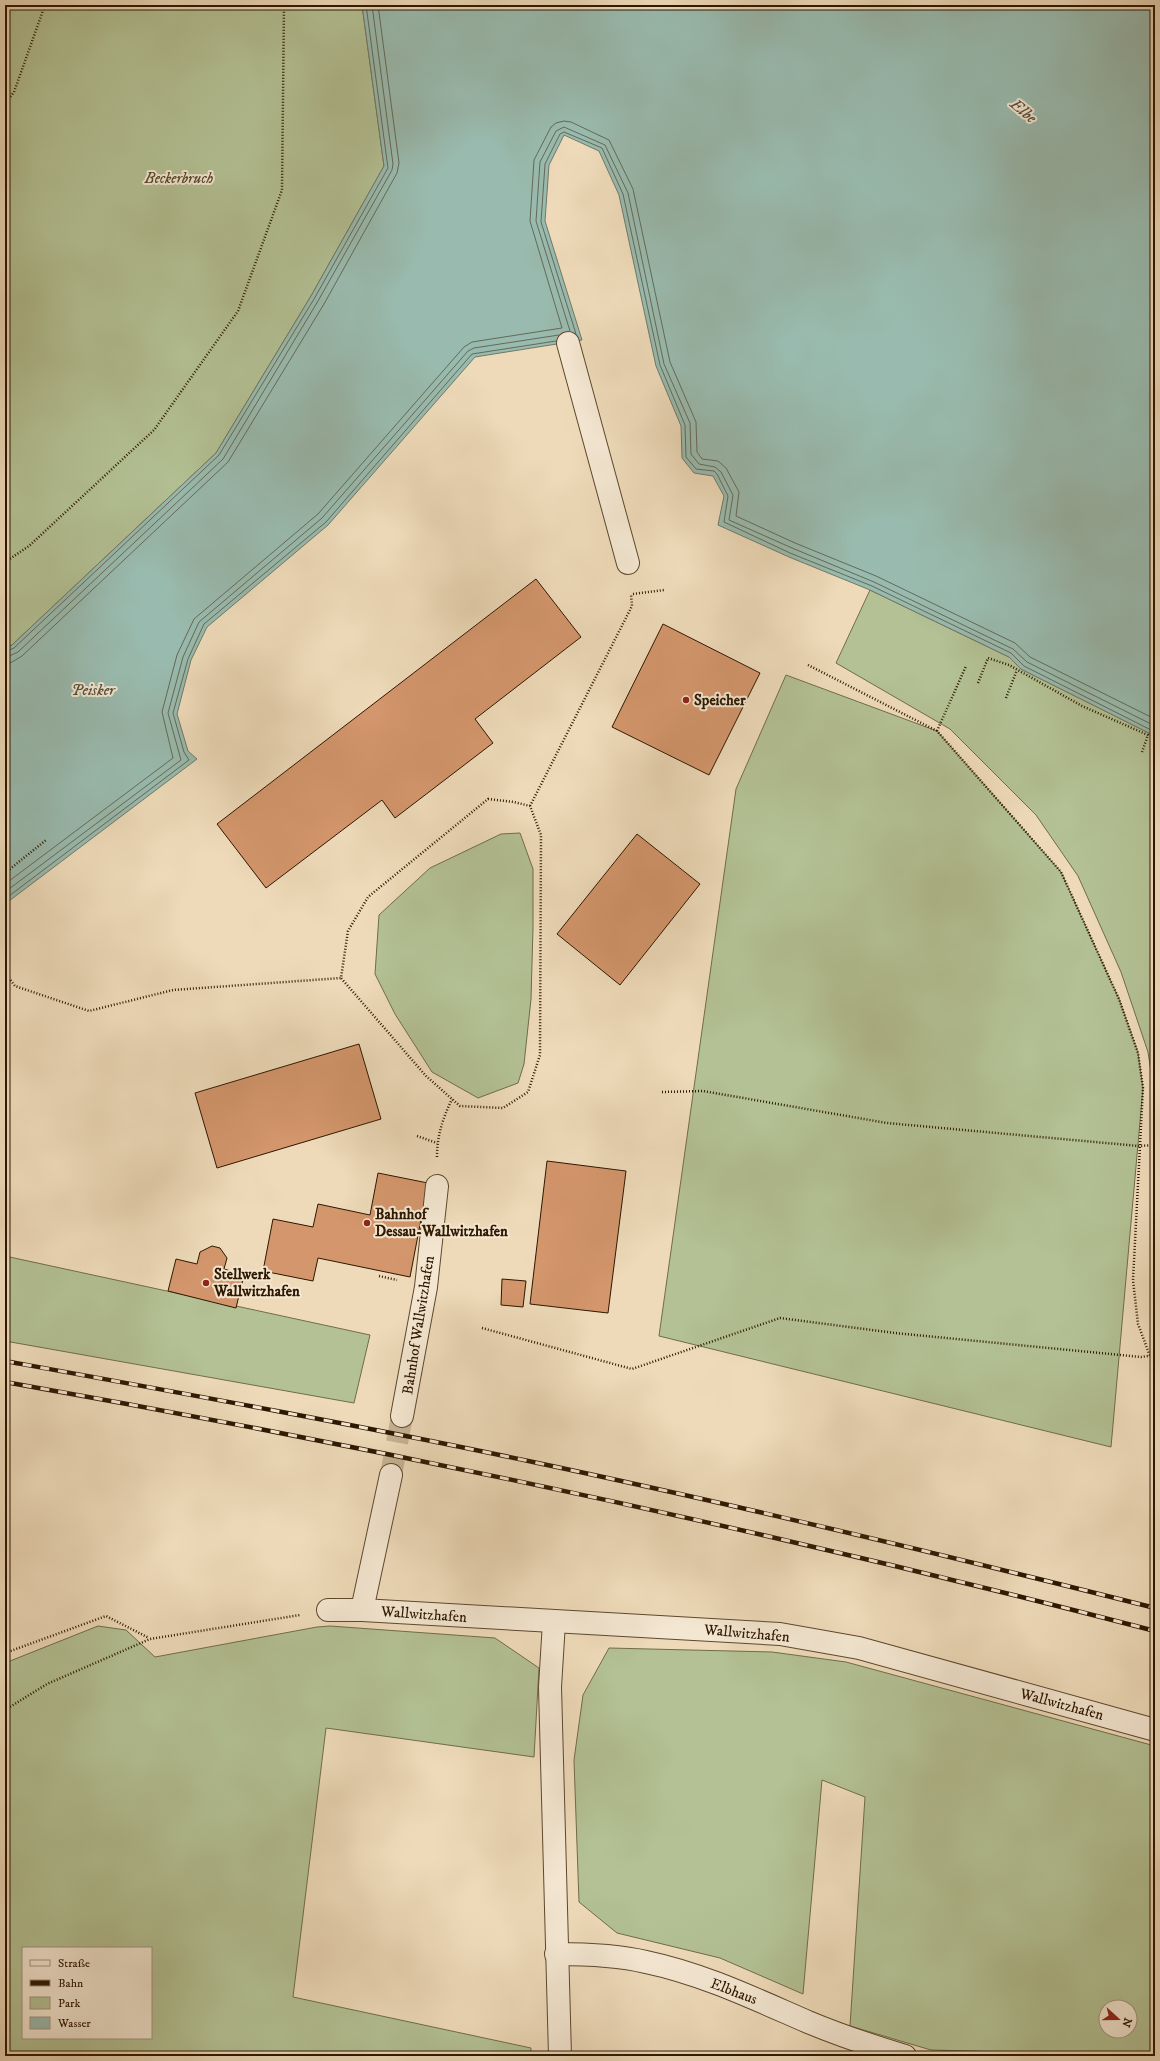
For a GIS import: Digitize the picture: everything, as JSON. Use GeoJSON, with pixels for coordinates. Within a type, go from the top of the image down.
{"type":"FeatureCollection","features":[{"type":"Feature","properties":{"kind":"street"},"geometry":{"type":"LineString","coordinates":[[568,343],[628,563]]}},
{"type":"Feature","properties":{"kind":"street","name":"Bahnhof Wallwitzhafen"},"geometry":{"type":"LineString","coordinates":[[402,1416],[426,1287],[437,1186]]}},
{"type":"Feature","properties":{"kind":"street"},"geometry":{"type":"LineString","coordinates":[[362,1610],[391,1476]]}},
{"type":"Feature","properties":{"kind":"street","name":"Wallwitzhafen"},"geometry":{"type":"LineString","coordinates":[[328,1610],[362,1610],[780,1634],[859,1648],[1155,1730]]}},
{"type":"Feature","properties":{"kind":"street"},"geometry":{"type":"LineString","coordinates":[[554,1622],[550,1687],[556,1954],[560,2056]]}},
{"type":"Feature","properties":{"kind":"street","name":"Elbhaus"},"geometry":{"type":"LineString","coordinates":[[556,1954],[596,1955],[646,1961],[737,1991],[808,2022],[860,2042],[905,2056]]}},
{"type":"Feature","properties":{"kind":"path"},"geometry":{"type":"LineString","coordinates":[[5,104],[14,92],[45,5]]}},
{"type":"Feature","properties":{"kind":"path"},"geometry":{"type":"LineString","coordinates":[[5,562],[29,546],[154,430],[238,311],[282,190],[284,5]]}},
{"type":"Feature","properties":{"kind":"path"},"geometry":{"type":"LineString","coordinates":[[530,806],[514,802],[488,799],[368,897],[348,931],[341,978],[426,1076],[460,1106],[503,1108],[528,1092],[540,1055],[541,835],[530,806],[632,606],[631,594]]}},
{"type":"Feature","properties":{"kind":"path"},"geometry":{"type":"LineString","coordinates":[[978,683],[988,658],[1017,670],[1082,706],[1148,735],[1142,752]]}},
{"type":"Feature","properties":{"kind":"path"},"geometry":{"type":"LineString","coordinates":[[808,666],[937,731],[1061,872],[1119,999],[1138,1053],[1143,1088],[1133,1280],[1138,1324],[1150,1356]]}},
{"type":"Feature","properties":{"kind":"path"},"geometry":{"type":"LineString","coordinates":[[937,731],[966,666]]}},
{"type":"Feature","properties":{"kind":"path"},"geometry":{"type":"LineString","coordinates":[[1006,698],[1017,670]]}},
{"type":"Feature","properties":{"kind":"path"},"geometry":{"type":"LineString","coordinates":[[5,873],[46,840]]}},
{"type":"Feature","properties":{"kind":"path"},"geometry":{"type":"LineString","coordinates":[[5,973],[15,986],[89,1011],[173,990],[341,978]]}},
{"type":"Feature","properties":{"kind":"path"},"geometry":{"type":"LineString","coordinates":[[662,1092],[703,1091],[887,1123],[1139,1146],[1155,1146]]}},
{"type":"Feature","properties":{"kind":"path"},"geometry":{"type":"LineString","coordinates":[[437,1186],[437,1143],[441,1123],[452,1099]]}},
{"type":"Feature","properties":{"kind":"path"},"geometry":{"type":"LineString","coordinates":[[417,1136],[437,1143]]}},
{"type":"Feature","properties":{"kind":"path"},"geometry":{"type":"LineString","coordinates":[[482,1328],[632,1369],[780,1318],[895,1333],[1141,1357],[1155,1355]]}},
{"type":"Feature","properties":{"kind":"path"},"geometry":{"type":"LineString","coordinates":[[5,1710],[47,1684],[150,1638],[328,1610]]}},
{"type":"Feature","properties":{"kind":"path"},"geometry":{"type":"LineString","coordinates":[[5,1653],[106,1616],[150,1638]]}},
{"type":"Feature","properties":{"kind":"green space","name":"Beckerbruch"},"geometry":{"type":"Polygon","coordinates":[[[5,5],[362,5],[384,166],[311,296],[216,453],[12,645],[5,649],[5,5]]]}},
{"type":"Feature","properties":{"kind":"green space"},"geometry":{"type":"Polygon","coordinates":[[[870,590],[1009,657],[1021,669],[1155,736],[1155,1097],[1148,1052],[1121,972],[1078,876],[1036,815],[950,729],[836,663],[870,590]]]}},
{"type":"Feature","properties":{"kind":"green space"},"geometry":{"type":"Polygon","coordinates":[[[786,675],[937,731],[1061,872],[1119,999],[1138,1053],[1143,1088],[1111,1447],[659,1336],[736,789],[786,675]]]}},
{"type":"Feature","properties":{"kind":"green space"},"geometry":{"type":"Polygon","coordinates":[[[520,833],[533,869],[531,999],[524,1064],[518,1083],[478,1098],[432,1072],[395,1014],[375,974],[379,915],[430,868],[501,834],[520,833]]]}},
{"type":"Feature","properties":{"kind":"green space"},"geometry":{"type":"Polygon","coordinates":[[[5,1256],[370,1335],[354,1403],[5,1341],[5,1256]]]}},
{"type":"Feature","properties":{"kind":"green space"},"geometry":{"type":"Polygon","coordinates":[[[98,1626],[126,1630],[155,1657],[317,1627],[330,1626],[495,1638],[539,1668],[534,1757],[326,1728],[293,1997],[531,2048],[531,2056],[5,2056],[5,1663],[98,1626]]]}},
{"type":"Feature","properties":{"kind":"green space"},"geometry":{"type":"Polygon","coordinates":[[[609,1648],[772,1652],[846,1662],[1155,1746],[1155,2056],[931,2050],[850,2026],[865,1797],[822,1780],[803,1994],[720,1958],[617,1933],[579,1902],[574,1760],[583,1695],[609,1648]]]}},
{"type":"Feature","properties":{"kind":"water"},"geometry":{"type":"Polygon","coordinates":[[[362,5],[1155,5],[1155,736],[1021,669],[1009,657],[870,590],[789,557],[718,525],[724,496],[713,476],[694,473],[682,458],[681,426],[656,366],[619,195],[599,151],[564,135],[549,165],[545,221],[582,340],[475,357],[328,525],[207,627],[191,660],[177,714],[188,751],[197,759],[5,904],[5,649],[12,645],[216,453],[311,296],[384,166],[362,5]]]}},
{"type":"Feature","properties":{"kind":"building"},"geometry":{"type":"Polygon","coordinates":[[[536,579],[581,637],[475,719],[493,743],[395,818],[382,800],[266,888],[217,824],[536,579]]]}},
{"type":"Feature","properties":{"kind":"building","name":"Speicher"},"geometry":{"type":"Polygon","coordinates":[[[663,624],[760,673],[709,775],[612,727],[663,624]]]}},
{"type":"Feature","properties":{"kind":"building"},"geometry":{"type":"Polygon","coordinates":[[[637,834],[700,884],[620,985],[557,934],[637,834]]]}},
{"type":"Feature","properties":{"kind":"building"},"geometry":{"type":"Polygon","coordinates":[[[359,1044],[381,1119],[217,1168],[195,1093],[359,1044]]]}},
{"type":"Feature","properties":{"kind":"building"},"geometry":{"type":"Polygon","coordinates":[[[547,1161],[626,1171],[608,1313],[530,1304],[547,1161]]]}},
{"type":"Feature","properties":{"kind":"building","name":"Bahnhof Dessau-Wallwitzhafen"},"geometry":{"type":"Polygon","coordinates":[[[378,1173],[428,1183],[410,1277],[318,1258],[313,1281],[263,1271],[273,1219],[313,1227],[318,1204],[370,1215],[378,1173]]]}},
{"type":"Feature","properties":{"kind":"building","name":"Stellwerk Wallwitzhafen"},"geometry":{"type":"Polygon","coordinates":[[[212,1246],[220,1248],[227,1258],[224,1269],[244,1275],[236,1308],[168,1291],[176,1259],[197,1264],[200,1252],[212,1246]]]}},
{"type":"Feature","properties":{"kind":"building"},"geometry":{"type":"Polygon","coordinates":[[[502,1279],[526,1281],[523,1307],[501,1305],[502,1279]]]}},
{"type":"Feature","properties":{"kind":"tunnel"},"geometry":{"type":"LineString","coordinates":[[391,1475],[402,1416]]}},
{"type":"Feature","properties":{"kind":"railway"},"geometry":{"type":"LineString","coordinates":[[5,1361],[203,1397],[467,1448],[689,1496],[845,1532],[1155,1608]]}},
{"type":"Feature","properties":{"kind":"railway"},"geometry":{"type":"LineString","coordinates":[[5,1382],[294,1436],[582,1495],[869,1560],[1155,1631]]}},
{"type":"Feature","properties":{"kind":"place","name":"Speicher"},"geometry":{"type":"Point","coordinates":[686,700]}},
{"type":"Feature","properties":{"kind":"place","name":"Bahnhof Dessau-Wallwitzhafen"},"geometry":{"type":"Point","coordinates":[367,1223]}},
{"type":"Feature","properties":{"kind":"place","name":"Stellwerk Wallwitzhafen"},"geometry":{"type":"Point","coordinates":[206,1283]}},
{"type":"Feature","properties":{"kind":"water label","name":"Elbe"},"geometry":{"type":"Point","coordinates":[1024,110]}},
{"type":"Feature","properties":{"kind":"water label","name":"Peisker"},"geometry":{"type":"Point","coordinates":[93,689]}}]}
